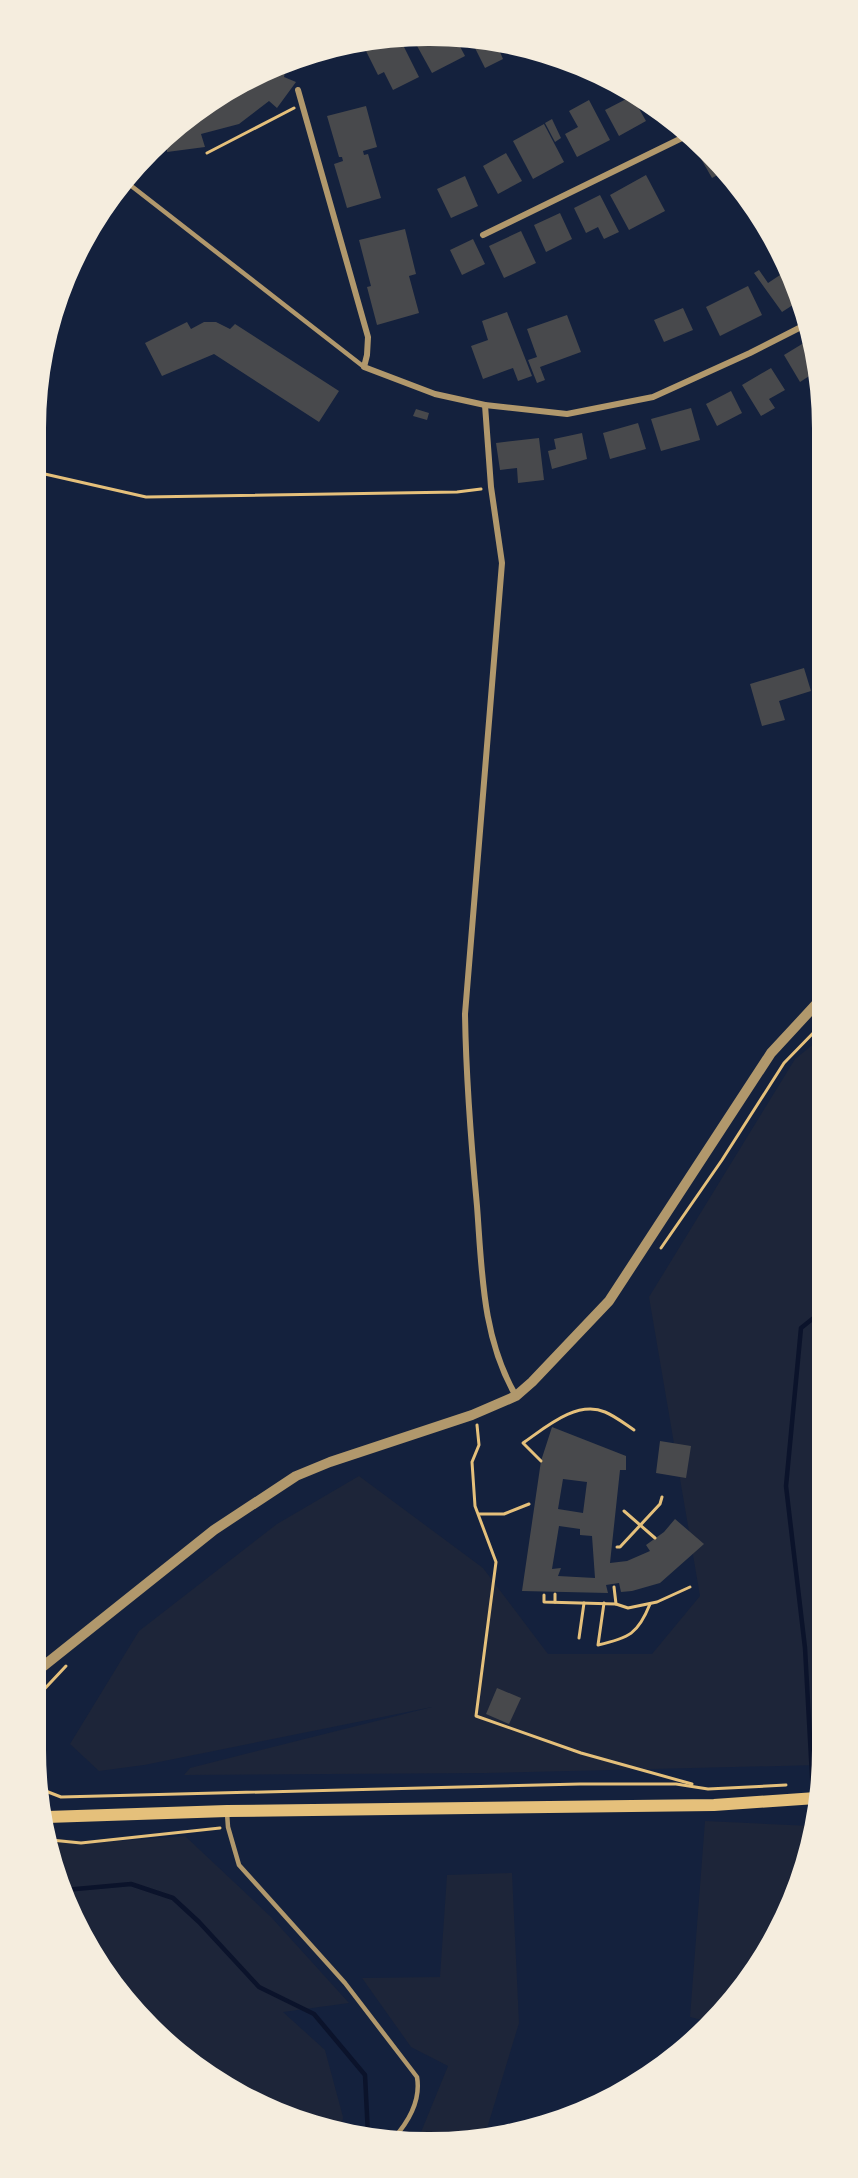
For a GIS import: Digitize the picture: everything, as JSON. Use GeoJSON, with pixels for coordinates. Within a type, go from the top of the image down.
{"type":"FeatureCollection","features":[{"type":"Feature","properties":{"kind":"main road"},"geometry":{"type":"LineString","coordinates":[[53,1816],[714,1804],[808,1798]]}},
{"type":"Feature","properties":{"kind":"street"},"geometry":{"type":"LineString","coordinates":[[298,90],[368,337],[368,355],[364,367],[435,394],[485,405],[567,414],[653,397],[798,329]]}},
{"type":"Feature","properties":{"kind":"street"},"geometry":{"type":"LineString","coordinates":[[483,235],[679,139]]}},
{"type":"Feature","properties":{"kind":"street"},"geometry":{"type":"LineString","coordinates":[[485,405],[491,487],[502,563],[465,1014],[467,1088],[488,1328],[503,1373],[516,1396]]}},
{"type":"Feature","properties":{"kind":"street"},"geometry":{"type":"LineString","coordinates":[[46,1664],[214,1530],[296,1476],[330,1462],[472,1416],[516,1396],[570,1345],[609,1301],[771,1053],[812,1009]]}},
{"type":"Feature","properties":{"kind":"lane"},"geometry":{"type":"LineString","coordinates":[[132,188],[364,367]]}},
{"type":"Feature","properties":{"kind":"lane"},"geometry":{"type":"LineString","coordinates":[[227,1811],[228,1827],[239,1865],[345,1983],[417,2077],[420,2094],[401,2131]]}},
{"type":"Feature","properties":{"kind":"path"},"geometry":{"type":"LineString","coordinates":[[207,153],[302,104]]}},
{"type":"Feature","properties":{"kind":"path"},"geometry":{"type":"LineString","coordinates":[[46,474],[146,497],[457,492],[491,487]]}},
{"type":"Feature","properties":{"kind":"path"},"geometry":{"type":"LineString","coordinates":[[541,1461],[523,1443],[554,1422],[583,1409],[605,1412],[634,1430]]}},
{"type":"Feature","properties":{"kind":"path"},"geometry":{"type":"LineString","coordinates":[[466,1427],[476,1424],[479,1445],[472,1462],[475,1506],[496,1562],[476,1716],[581,1753],[708,1789]]}},
{"type":"Feature","properties":{"kind":"path"},"geometry":{"type":"LineString","coordinates":[[617,1547],[620,1547],[660,1504],[662,1497]]}},
{"type":"Feature","properties":{"kind":"path"},"geometry":{"type":"LineString","coordinates":[[478,1514],[504,1514],[529,1504]]}},
{"type":"Feature","properties":{"kind":"path"},"geometry":{"type":"LineString","coordinates":[[624,1511],[641,1523],[655,1538]]}},
{"type":"Feature","properties":{"kind":"path"},"geometry":{"type":"LineString","coordinates":[[614,1587],[616,1604]]}},
{"type":"Feature","properties":{"kind":"path"},"geometry":{"type":"LineString","coordinates":[[544,1594],[544,1602],[604,1603],[628,1608],[650,1604],[690,1587]]}},
{"type":"Feature","properties":{"kind":"path"},"geometry":{"type":"LineString","coordinates":[[555,1594],[555,1602]]}},
{"type":"Feature","properties":{"kind":"path"},"geometry":{"type":"LineString","coordinates":[[579,1638],[584,1603]]}},
{"type":"Feature","properties":{"kind":"path"},"geometry":{"type":"LineString","coordinates":[[604,1603],[598,1646],[634,1633],[644,1620],[650,1604]]}},
{"type":"Feature","properties":{"kind":"path"},"geometry":{"type":"LineString","coordinates":[[46,1687],[72,1660]]}},
{"type":"Feature","properties":{"kind":"path"},"geometry":{"type":"LineString","coordinates":[[49,1792],[61,1797],[580,1784],[676,1784],[708,1789],[777,1785]]}},
{"type":"Feature","properties":{"kind":"path"},"geometry":{"type":"LineString","coordinates":[[58,1841],[81,1843],[112,1841],[228,1827]]}},
{"type":"Feature","properties":{"kind":"shaded area"},"geometry":{"type":"Polygon","coordinates":[[[812,1045],[811,1765],[485,1773],[184,1775],[190,1768],[432,1707],[144,1765],[99,1771],[70,1744],[139,1631],[277,1524],[359,1476],[483,1568],[548,1654],[652,1654],[700,1596],[649,1297],[795,1059],[812,1045]]]}},
{"type":"Feature","properties":{"kind":"shaded area"},"geometry":{"type":"Polygon","coordinates":[[[705,1821],[804,1826],[782,1895],[747,1962],[717,2001],[699,2019],[690,2017],[705,1821]]]}},
{"type":"Feature","properties":{"kind":"shaded area"},"geometry":{"type":"Polygon","coordinates":[[[185,1836],[271,1917],[349,2003],[283,2012],[325,2050],[343,2121],[283,2102],[216,2067],[177,2037],[141,2001],[111,1962],[86,1918],[67,1872],[58,1838],[105,1842],[185,1836]]]}},
{"type":"Feature","properties":{"kind":"shaded area"},"geometry":{"type":"Polygon","coordinates":[[[512,1873],[519,2023],[488,2127],[454,2131],[421,2132],[448,2066],[411,2047],[362,1978],[440,1977],[447,1875],[512,1873]]]}},
{"type":"Feature","properties":{"kind":"building"},"geometry":{"type":"Polygon","coordinates":[[[417,46],[461,48],[465,56],[432,73],[417,46]]]}},
{"type":"Feature","properties":{"kind":"building"},"geometry":{"type":"Polygon","coordinates":[[[404,47],[419,77],[393,90],[384,72],[378,75],[366,52],[404,47]]]}},
{"type":"Feature","properties":{"kind":"building"},"geometry":{"type":"Polygon","coordinates":[[[476,50],[501,53],[503,59],[485,68],[476,50]]]}},
{"type":"Feature","properties":{"kind":"building"},"geometry":{"type":"Polygon","coordinates":[[[284,75],[296,82],[277,108],[269,101],[239,124],[201,134],[205,147],[167,152],[177,141],[216,111],[260,86],[284,75]]]}},
{"type":"Feature","properties":{"kind":"building"},"geometry":{"type":"Polygon","coordinates":[[[589,100],[610,140],[577,157],[565,134],[578,127],[569,111],[589,100]]]}},
{"type":"Feature","properties":{"kind":"building"},"geometry":{"type":"Polygon","coordinates":[[[624,100],[640,110],[646,121],[619,136],[605,110],[624,100]]]}},
{"type":"Feature","properties":{"kind":"building"},"geometry":{"type":"Polygon","coordinates":[[[366,106],[377,147],[363,151],[364,155],[368,154],[381,198],[347,208],[334,164],[343,161],[342,157],[339,157],[327,116],[366,106]]]}},
{"type":"Feature","properties":{"kind":"building"},"geometry":{"type":"Polygon","coordinates":[[[552,119],[561,138],[555,142],[545,123],[552,119]]]}},
{"type":"Feature","properties":{"kind":"building"},"geometry":{"type":"Polygon","coordinates":[[[544,124],[564,162],[533,179],[513,141],[544,124]]]}},
{"type":"Feature","properties":{"kind":"building"},"geometry":{"type":"Polygon","coordinates":[[[506,153],[522,181],[498,194],[483,166],[506,153]]]}},
{"type":"Feature","properties":{"kind":"building"},"geometry":{"type":"Polygon","coordinates":[[[704,164],[716,176],[712,178],[704,164]]]}},
{"type":"Feature","properties":{"kind":"building"},"geometry":{"type":"Polygon","coordinates":[[[646,175],[665,211],[629,230],[610,195],[646,175]]]}},
{"type":"Feature","properties":{"kind":"building"},"geometry":{"type":"Polygon","coordinates":[[[465,176],[478,206],[451,218],[437,189],[465,176]]]}},
{"type":"Feature","properties":{"kind":"building"},"geometry":{"type":"Polygon","coordinates":[[[600,195],[619,232],[604,239],[598,227],[586,233],[574,208],[600,195]]]}},
{"type":"Feature","properties":{"kind":"building"},"geometry":{"type":"Polygon","coordinates":[[[560,213],[572,239],[546,252],[534,225],[560,213]]]}},
{"type":"Feature","properties":{"kind":"building"},"geometry":{"type":"Polygon","coordinates":[[[405,229],[416,274],[409,276],[419,313],[377,325],[367,287],[371,286],[359,240],[405,229]]]}},
{"type":"Feature","properties":{"kind":"building"},"geometry":{"type":"Polygon","coordinates":[[[521,231],[536,263],[504,278],[489,246],[521,231]]]}},
{"type":"Feature","properties":{"kind":"building"},"geometry":{"type":"Polygon","coordinates":[[[473,239],[485,264],[462,275],[450,250],[473,239]]]}},
{"type":"Feature","properties":{"kind":"building"},"geometry":{"type":"Polygon","coordinates":[[[759,270],[768,283],[779,276],[791,306],[782,312],[754,273],[759,270]]]}},
{"type":"Feature","properties":{"kind":"building"},"geometry":{"type":"Polygon","coordinates":[[[748,286],[762,315],[720,336],[706,307],[748,286]]]}},
{"type":"Feature","properties":{"kind":"building"},"geometry":{"type":"Polygon","coordinates":[[[683,308],[693,330],[664,342],[654,320],[683,308]]]}},
{"type":"Feature","properties":{"kind":"building"},"geometry":{"type":"Polygon","coordinates":[[[507,312],[532,376],[518,381],[513,368],[483,379],[471,346],[488,340],[482,321],[507,312]]]}},
{"type":"Feature","properties":{"kind":"building"},"geometry":{"type":"Polygon","coordinates":[[[567,315],[581,352],[540,367],[545,380],[537,383],[528,360],[537,357],[527,329],[567,315]]]}},
{"type":"Feature","properties":{"kind":"building"},"geometry":{"type":"Polygon","coordinates":[[[187,322],[191,329],[204,322],[216,322],[230,329],[235,324],[339,391],[319,422],[214,354],[162,376],[145,343],[187,322]]]}},
{"type":"Feature","properties":{"kind":"building"},"geometry":{"type":"Polygon","coordinates":[[[802,344],[808,377],[800,382],[784,355],[802,344]]]}},
{"type":"Feature","properties":{"kind":"building"},"geometry":{"type":"Polygon","coordinates":[[[771,368],[785,390],[769,399],[775,408],[761,416],[742,385],[771,368]]]}},
{"type":"Feature","properties":{"kind":"building"},"geometry":{"type":"Polygon","coordinates":[[[731,391],[742,413],[717,426],[706,404],[731,391]]]}},
{"type":"Feature","properties":{"kind":"building"},"geometry":{"type":"Polygon","coordinates":[[[691,408],[700,440],[661,451],[651,419],[691,408]]]}},
{"type":"Feature","properties":{"kind":"building"},"geometry":{"type":"Polygon","coordinates":[[[416,409],[429,413],[427,420],[413,416],[416,409]]]}},
{"type":"Feature","properties":{"kind":"building"},"geometry":{"type":"Polygon","coordinates":[[[638,423],[646,449],[610,459],[603,433],[638,423]]]}},
{"type":"Feature","properties":{"kind":"building"},"geometry":{"type":"Polygon","coordinates":[[[582,433],[587,459],[552,469],[548,451],[556,449],[554,439],[582,433]]]}},
{"type":"Feature","properties":{"kind":"building"},"geometry":{"type":"Polygon","coordinates":[[[539,438],[544,480],[518,483],[517,468],[500,470],[496,443],[539,438]]]}},
{"type":"Feature","properties":{"kind":"building"},"geometry":{"type":"Polygon","coordinates":[[[804,668],[811,691],[779,701],[785,720],[762,726],[750,684],[804,668]]]}},
{"type":"Feature","properties":{"kind":"building"},"geometry":{"type":"Polygon","coordinates":[[[552,1427],[626,1456],[626,1470],[620,1470],[610,1563],[627,1561],[650,1551],[646,1545],[664,1532],[675,1519],[704,1544],[660,1583],[632,1591],[621,1592],[619,1583],[606,1585],[608,1593],[522,1591],[541,1461],[552,1427]],[[563,1479],[558,1509],[583,1513],[587,1482],[563,1479]],[[559,1526],[552,1569],[561,1568],[558,1576],[595,1578],[592,1536],[580,1535],[580,1529],[559,1526]]]}},
{"type":"Feature","properties":{"kind":"building"},"geometry":{"type":"Polygon","coordinates":[[[660,1441],[691,1446],[686,1478],[656,1473],[660,1441]]]}},
{"type":"Feature","properties":{"kind":"building"},"geometry":{"type":"Polygon","coordinates":[[[497,1688],[521,1698],[509,1724],[486,1714],[497,1688]]]}},
{"type":"Feature","properties":{"kind":"waterway"},"geometry":{"type":"LineString","coordinates":[[811,1764],[805,1648],[786,1486],[801,1328],[812,1319]]}},
{"type":"Feature","properties":{"kind":"waterway"},"geometry":{"type":"LineString","coordinates":[[74,1889],[131,1884],[173,1898],[199,1922],[259,1987],[314,2014],[365,2075],[368,2126]]}}]}
